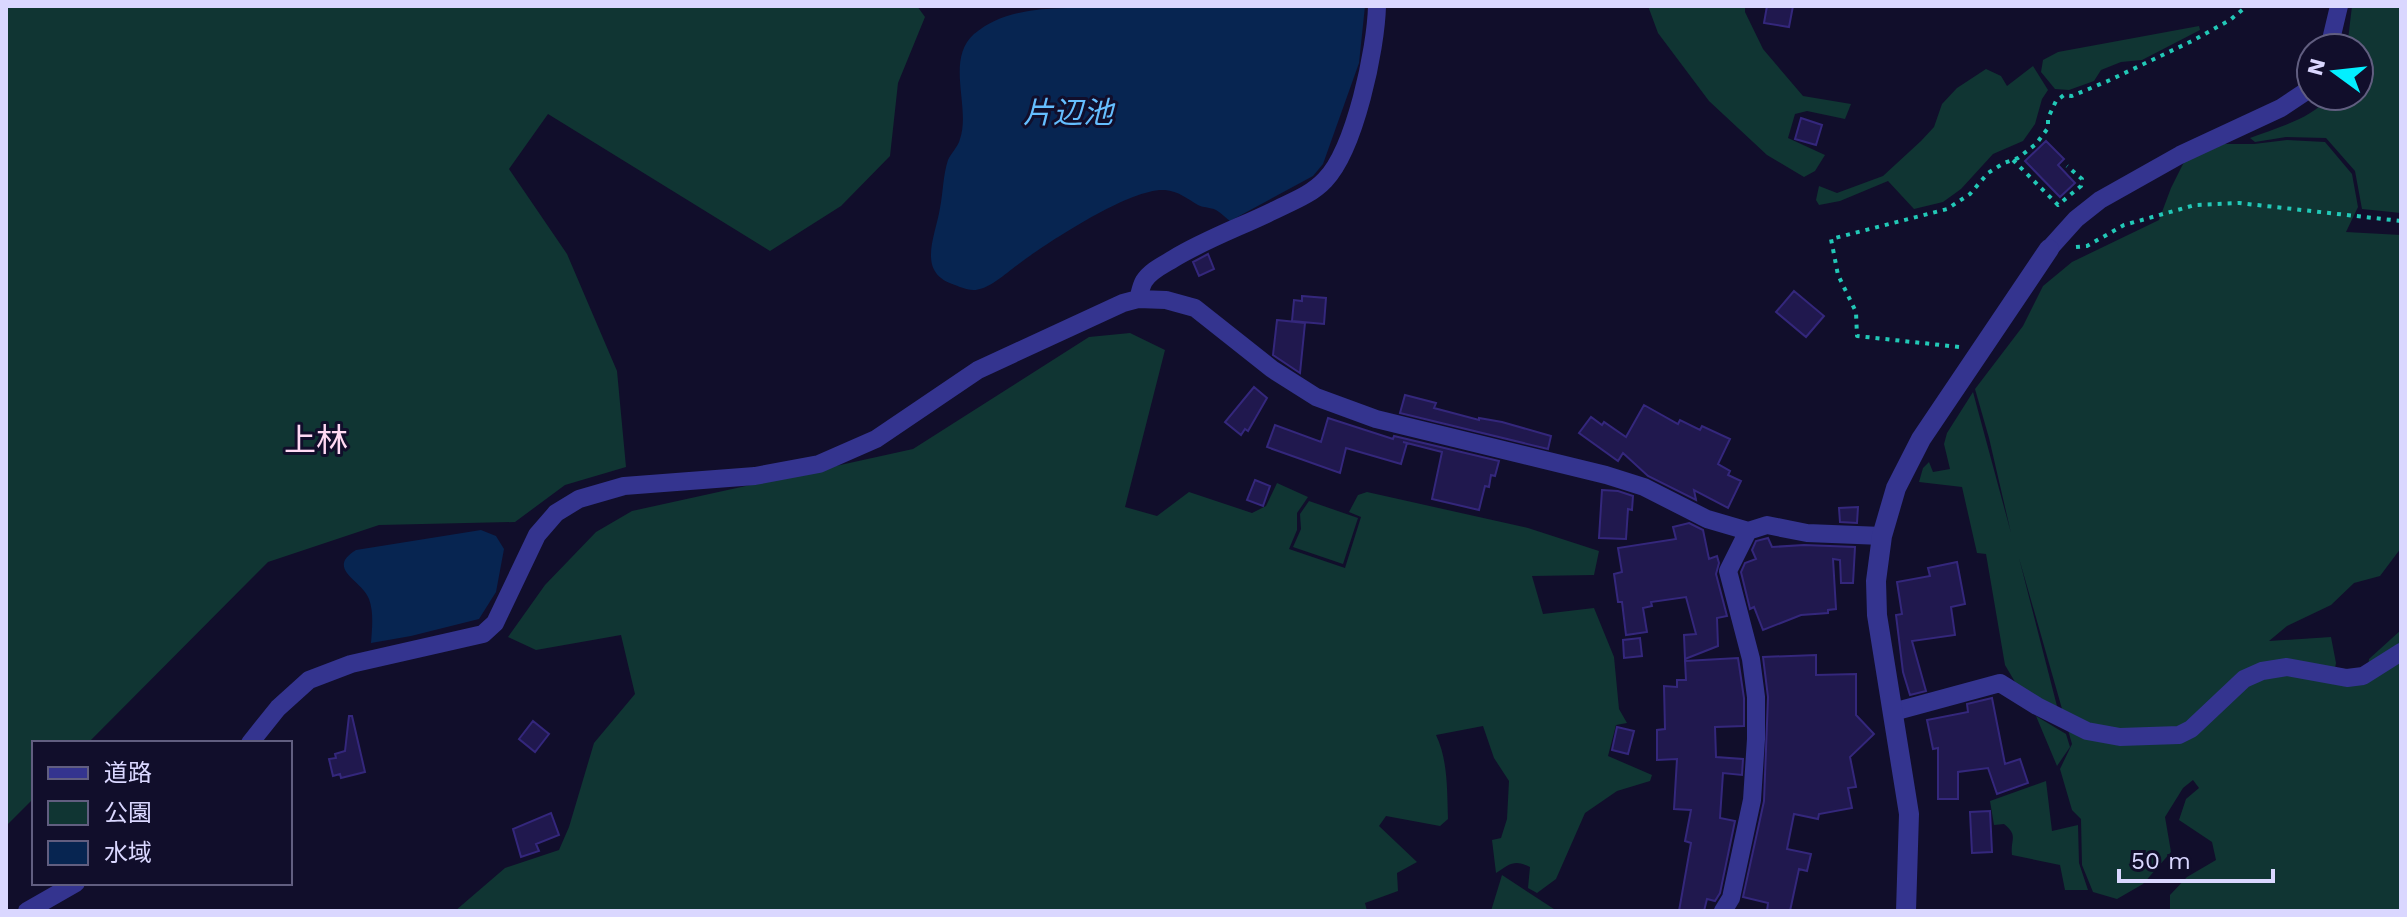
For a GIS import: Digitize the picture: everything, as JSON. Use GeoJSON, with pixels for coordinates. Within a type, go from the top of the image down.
{"type":"FeatureCollection","features":[{"type":"Feature","properties":{"kind":"street"},"geometry":{"type":"LineString","coordinates":[[1138,299],[1145,280],[1159,267],[1182,253],[1308,194],[1327,179],[1341,156],[1359,105],[1371,62],[1377,6]]}},
{"type":"Feature","properties":{"kind":"street"},"geometry":{"type":"LineString","coordinates":[[2333,32],[2339,6]]}},
{"type":"Feature","properties":{"kind":"street"},"geometry":{"type":"LineString","coordinates":[[1906,911],[1909,814],[1877,615],[1876,581],[1882,536],[1896,488],[1921,439],[2049,249],[2076,219],[2100,200],[2180,155],[2295,99]]}},
{"type":"Feature","properties":{"kind":"street"},"geometry":{"type":"LineString","coordinates":[[252,741],[278,708],[309,680],[351,664],[483,634],[495,623],[537,535],[556,513],[579,499],[624,486],[755,476],[819,464],[876,439],[978,370],[1123,303],[1138,299],[1166,300],[1195,308],[1272,369],[1316,397],[1376,419],[1606,475],[1644,487],[1707,519],[1748,531],[1767,525],[1807,533],[1882,536]]}},
{"type":"Feature","properties":{"kind":"street"},"geometry":{"type":"LineString","coordinates":[[1723,911],[1731,898],[1752,800],[1756,697],[1751,659],[1728,571],[1748,531]]}},
{"type":"Feature","properties":{"kind":"street"},"geometry":{"type":"LineString","coordinates":[[1893,712],[2000,683],[2087,731],[2120,737],[2179,735],[2191,729],[2244,679],[2262,671],[2287,667],[2347,678],[2363,676],[2401,652]]}},
{"type":"Feature","properties":{"kind":"street"},"geometry":{"type":"LineString","coordinates":[[27,911],[72,885]]}},
{"type":"Feature","properties":{"kind":"path"},"geometry":{"type":"LineString","coordinates":[[1961,347],[1857,336],[1856,312],[1838,275],[1831,239],[1947,209],[1970,194],[1988,173],[2018,158],[2036,144],[2048,128],[2051,108],[2064,95],[2072,96],[2110,80],[2192,41],[2230,20],[2247,6]]}},
{"type":"Feature","properties":{"kind":"path"},"geometry":{"type":"LineString","coordinates":[[2013,160],[2058,205],[2081,186],[2082,179],[2067,166]]}},
{"type":"Feature","properties":{"kind":"path"},"geometry":{"type":"LineString","coordinates":[[2049,249],[2087,246],[2124,225],[2195,205],[2239,203],[2401,221]]}},
{"type":"Feature","properties":{"kind":"green space"},"geometry":{"type":"Polygon","coordinates":[[[6,6],[917,6],[925,17],[898,83],[890,156],[841,206],[770,251],[548,114],[509,169],[567,254],[617,371],[626,467],[565,485],[515,522],[379,525],[268,562],[90,741],[32,741],[32,800],[6,826],[6,6]]]}},
{"type":"Feature","properties":{"kind":"green space"},"geometry":{"type":"Polygon","coordinates":[[[1648,6],[1745,6],[1763,49],[1803,96],[1851,104],[1845,119],[1807,111],[1795,114],[1788,138],[1825,155],[1815,171],[1804,177],[1767,155],[1709,101],[1658,33],[1648,6]]]}},
{"type":"Feature","properties":{"kind":"green space"},"geometry":{"type":"Polygon","coordinates":[[[2352,6],[2401,6],[2401,213],[2362,209],[2355,171],[2326,138],[2286,137],[2255,142],[2250,138],[2312,112],[2375,112],[2375,32],[2349,32],[2352,6]]]}},
{"type":"Feature","properties":{"kind":"green space"},"geometry":{"type":"Polygon","coordinates":[[[2199,26],[2200,30],[2142,60],[2121,62],[2101,70],[2094,81],[2069,90],[2055,89],[2041,72],[2043,60],[2058,52],[2199,26]]]}},
{"type":"Feature","properties":{"kind":"green space"},"geometry":{"type":"Polygon","coordinates":[[[2033,66],[2048,90],[2035,124],[2023,141],[1993,154],[1961,189],[1943,202],[1914,209],[1888,181],[1840,201],[1819,205],[1816,200],[1819,186],[1837,193],[1883,176],[1934,127],[1942,104],[1957,88],[1986,69],[2001,76],[2007,86],[2033,66]]]}},
{"type":"Feature","properties":{"kind":"green space"},"geometry":{"type":"Polygon","coordinates":[[[2287,140],[2325,142],[2352,174],[2358,207],[2346,232],[2401,235],[2401,548],[2380,576],[2354,583],[2331,605],[2287,626],[2269,641],[2331,637],[2336,663],[2332,684],[2365,685],[2369,659],[2401,630],[2401,911],[2170,911],[2170,895],[2187,877],[2216,860],[2212,842],[2179,820],[2186,799],[2199,788],[2193,780],[2183,788],[2165,817],[2171,852],[2143,884],[2117,899],[2093,892],[2082,865],[2081,819],[2072,810],[2060,769],[2072,744],[2019,558],[2058,710],[2018,687],[2005,665],[1986,554],[1977,553],[1962,487],[1919,482],[1923,468],[1929,462],[1933,472],[1950,469],[1944,444],[1947,433],[1973,392],[2011,533],[1975,389],[2023,326],[2043,286],[2072,262],[2159,220],[2184,162],[2224,144],[2287,140]]]}},
{"type":"Feature","properties":{"kind":"green space"},"geometry":{"type":"Polygon","coordinates":[[[1130,333],[1165,350],[1125,507],[1157,516],[1189,492],[1252,513],[1266,506],[1277,483],[1308,497],[1297,513],[1297,530],[1289,549],[1345,568],[1361,517],[1349,512],[1358,495],[1367,492],[1528,528],[1599,551],[1594,575],[1532,576],[1543,614],[1594,608],[1614,657],[1619,709],[1627,723],[1616,725],[1608,756],[1652,775],[1650,781],[1617,791],[1585,813],[1556,879],[1537,893],[1528,888],[1530,867],[1512,864],[1496,873],[1492,840],[1501,838],[1507,819],[1509,781],[1494,758],[1483,726],[1436,735],[1445,765],[1448,819],[1440,826],[1386,816],[1379,826],[1417,862],[1397,873],[1398,891],[1365,903],[1367,911],[455,911],[505,868],[559,850],[594,743],[635,694],[621,635],[536,650],[508,637],[545,585],[596,532],[632,511],[913,449],[1089,337],[1130,333]]]}},
{"type":"Feature","properties":{"kind":"green space"},"geometry":{"type":"Polygon","coordinates":[[[1309,501],[1358,518],[1343,564],[1293,547],[1301,529],[1300,514],[1309,501]]]}},
{"type":"Feature","properties":{"kind":"green space"},"geometry":{"type":"Polygon","coordinates":[[[2036,716],[2066,734],[2070,747],[2057,766],[2036,716]]]}},
{"type":"Feature","properties":{"kind":"green space"},"geometry":{"type":"Polygon","coordinates":[[[2046,781],[2052,831],[2078,825],[2079,863],[2088,890],[2065,890],[2060,865],[2012,855],[2011,832],[2004,824],[1994,825],[1990,801],[2046,781]]]}},
{"type":"Feature","properties":{"kind":"green space"},"geometry":{"type":"Polygon","coordinates":[[[1502,875],[1557,911],[1491,911],[1502,875]]]}},
{"type":"Feature","properties":{"kind":"water","name":"片辺池"},"geometry":{"type":"Polygon","coordinates":[[[1365,6],[1359,63],[1323,164],[1313,176],[1230,221],[1216,210],[1198,205],[1174,192],[1150,191],[1091,218],[985,287],[969,290],[943,279],[932,263],[932,242],[946,166],[959,142],[963,126],[960,70],[966,45],[974,34],[1007,16],[1044,9],[1365,6]]]}},
{"type":"Feature","properties":{"kind":"water"},"geometry":{"type":"Polygon","coordinates":[[[481,530],[496,536],[504,549],[496,592],[479,619],[371,643],[371,604],[345,569],[347,557],[356,550],[481,530]]]}},
{"type":"Feature","properties":{"kind":"building"},"geometry":{"type":"Polygon","coordinates":[[[1767,6],[1793,6],[1789,27],[1764,23],[1767,6]]]}},
{"type":"Feature","properties":{"kind":"building"},"geometry":{"type":"Polygon","coordinates":[[[1801,118],[1822,125],[1816,145],[1795,139],[1801,118]]]}},
{"type":"Feature","properties":{"kind":"building"},"geometry":{"type":"Polygon","coordinates":[[[2046,141],[2064,159],[2058,165],[2075,183],[2060,197],[2025,161],[2046,141]]]}},
{"type":"Feature","properties":{"kind":"building"},"geometry":{"type":"Polygon","coordinates":[[[1208,254],[1214,269],[1199,276],[1193,262],[1208,254]]]}},
{"type":"Feature","properties":{"kind":"building"},"geometry":{"type":"Polygon","coordinates":[[[1794,291],[1824,316],[1806,337],[1776,312],[1794,291]]]}},
{"type":"Feature","properties":{"kind":"building"},"geometry":{"type":"Polygon","coordinates":[[[1302,296],[1326,298],[1324,324],[1292,321],[1294,300],[1302,301],[1302,296]]]}},
{"type":"Feature","properties":{"kind":"building"},"geometry":{"type":"Polygon","coordinates":[[[1277,320],[1305,323],[1300,373],[1273,355],[1277,320]]]}},
{"type":"Feature","properties":{"kind":"building"},"geometry":{"type":"Polygon","coordinates":[[[1254,387],[1267,398],[1248,431],[1245,429],[1241,435],[1225,422],[1254,387]]]}},
{"type":"Feature","properties":{"kind":"building"},"geometry":{"type":"Polygon","coordinates":[[[1405,395],[1436,403],[1434,408],[1551,436],[1548,449],[1400,413],[1405,395]]]}},
{"type":"Feature","properties":{"kind":"building"},"geometry":{"type":"Polygon","coordinates":[[[1644,405],[1678,424],[1680,420],[1700,430],[1702,426],[1730,439],[1718,464],[1730,471],[1728,475],[1741,481],[1728,508],[1694,490],[1696,500],[1648,476],[1623,453],[1618,461],[1579,433],[1591,417],[1626,437],[1644,405]]]}},
{"type":"Feature","properties":{"kind":"building"},"geometry":{"type":"Polygon","coordinates":[[[1328,418],[1393,439],[1394,436],[1499,461],[1495,476],[1491,475],[1489,487],[1485,486],[1479,510],[1432,499],[1442,452],[1407,443],[1401,464],[1346,448],[1340,473],[1267,447],[1275,425],[1321,442],[1328,418]]]}},
{"type":"Feature","properties":{"kind":"building"},"geometry":{"type":"Polygon","coordinates":[[[1255,480],[1270,486],[1263,506],[1247,500],[1255,480]]]}},
{"type":"Feature","properties":{"kind":"building"},"geometry":{"type":"Polygon","coordinates":[[[1602,490],[1633,496],[1632,510],[1628,509],[1626,539],[1599,538],[1602,490]]]}},
{"type":"Feature","properties":{"kind":"building"},"geometry":{"type":"Polygon","coordinates":[[[1858,507],[1857,523],[1840,522],[1839,508],[1858,507]]]}},
{"type":"Feature","properties":{"kind":"building"},"geometry":{"type":"Polygon","coordinates":[[[1689,523],[1703,530],[1709,559],[1717,556],[1716,574],[1727,616],[1717,618],[1718,646],[1685,659],[1684,635],[1696,634],[1686,597],[1651,602],[1652,606],[1643,608],[1647,632],[1626,635],[1622,602],[1618,602],[1614,574],[1622,572],[1618,548],[1676,539],[1673,527],[1689,523]]]}},
{"type":"Feature","properties":{"kind":"building"},"geometry":{"type":"Polygon","coordinates":[[[1768,538],[1772,547],[1855,547],[1853,583],[1841,583],[1840,560],[1833,559],[1836,609],[1828,610],[1828,613],[1801,615],[1763,630],[1754,607],[1750,609],[1741,572],[1745,563],[1756,559],[1752,550],[1756,541],[1768,538]]]}},
{"type":"Feature","properties":{"kind":"building"},"geometry":{"type":"Polygon","coordinates":[[[1957,562],[1965,604],[1951,607],[1955,635],[1912,641],[1926,691],[1910,695],[1903,672],[1896,615],[1902,614],[1897,582],[1930,576],[1928,568],[1957,562]]]}},
{"type":"Feature","properties":{"kind":"building"},"geometry":{"type":"Polygon","coordinates":[[[1640,638],[1642,656],[1624,658],[1623,640],[1640,638]]]}},
{"type":"Feature","properties":{"kind":"building"},"geometry":{"type":"Polygon","coordinates":[[[1816,655],[1816,675],[1856,674],[1856,715],[1874,734],[1850,757],[1856,787],[1848,788],[1852,808],[1819,814],[1818,819],[1794,814],[1787,849],[1811,854],[1807,871],[1799,869],[1790,911],[1767,911],[1768,903],[1743,897],[1764,801],[1768,697],[1763,657],[1816,655]]]}},
{"type":"Feature","properties":{"kind":"building"},"geometry":{"type":"Polygon","coordinates":[[[1738,658],[1744,698],[1744,726],[1715,727],[1716,757],[1743,759],[1742,775],[1723,773],[1720,818],[1735,821],[1720,893],[1715,901],[1707,899],[1704,911],[1679,911],[1691,843],[1685,841],[1691,810],[1674,809],[1677,759],[1657,760],[1657,730],[1665,729],[1664,686],[1677,687],[1677,680],[1686,680],[1685,661],[1738,658]]]}},
{"type":"Feature","properties":{"kind":"building"},"geometry":{"type":"Polygon","coordinates":[[[1992,698],[2005,764],[2020,759],[2028,783],[1997,794],[1988,768],[1958,772],[1958,799],[1938,799],[1938,748],[1933,749],[1927,720],[1968,712],[1967,704],[1992,698]]]}},
{"type":"Feature","properties":{"kind":"building"},"geometry":{"type":"Polygon","coordinates":[[[349,716],[352,716],[365,772],[341,778],[340,774],[333,776],[329,759],[345,751],[349,716]]]}},
{"type":"Feature","properties":{"kind":"building"},"geometry":{"type":"Polygon","coordinates":[[[533,721],[549,734],[535,752],[519,739],[533,721]]]}},
{"type":"Feature","properties":{"kind":"building"},"geometry":{"type":"Polygon","coordinates":[[[1617,727],[1634,731],[1628,754],[1612,750],[1617,727]]]}},
{"type":"Feature","properties":{"kind":"building"},"geometry":{"type":"Polygon","coordinates":[[[1990,811],[1992,852],[1972,853],[1970,812],[1990,811]]]}},
{"type":"Feature","properties":{"kind":"building"},"geometry":{"type":"Polygon","coordinates":[[[551,813],[559,835],[536,844],[539,851],[521,857],[513,829],[551,813]]]}},
{"type":"Feature","properties":{"kind":"district","name":"上林"},"geometry":{"type":"Point","coordinates":[316,440]}}]}
